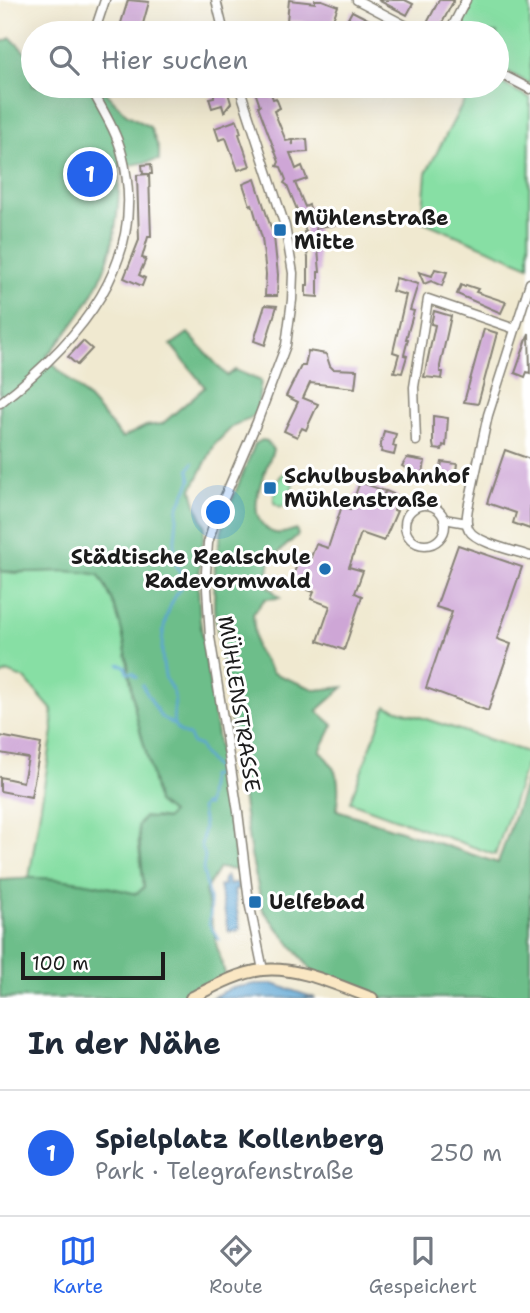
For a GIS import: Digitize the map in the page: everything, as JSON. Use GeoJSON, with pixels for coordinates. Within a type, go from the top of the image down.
{"type":"FeatureCollection","features":[{"type":"Feature","properties":{"kind":"main road"},"geometry":{"type":"LineString","coordinates":[[191,998],[239,975],[263,970],[295,972],[372,998]]}},
{"type":"Feature","properties":{"kind":"street"},"geometry":{"type":"LineString","coordinates":[[98,21],[105,0]]}},
{"type":"Feature","properties":{"kind":"street"},"geometry":{"type":"LineString","coordinates":[[216,0],[221,21]]}},
{"type":"Feature","properties":{"kind":"street"},"geometry":{"type":"LineString","coordinates":[[356,0],[397,21]]}},
{"type":"Feature","properties":{"kind":"street"},"geometry":{"type":"LineString","coordinates":[[455,21],[466,0]]}},
{"type":"Feature","properties":{"kind":"street"},"geometry":{"type":"LineString","coordinates":[[509,78],[530,89]]}},
{"type":"Feature","properties":{"kind":"street"},"geometry":{"type":"LineString","coordinates":[[0,402],[47,363],[78,331],[108,284],[121,250],[128,215],[129,190],[116,136],[96,98]]}},
{"type":"Feature","properties":{"kind":"street","name":"MÜHLENSTRASSE"},"geometry":{"type":"LineString","coordinates":[[243,98],[285,226],[293,273],[292,300],[286,345],[257,422],[216,517],[208,543],[206,572],[210,637],[238,812],[249,902],[263,970]]}},
{"type":"Feature","properties":{"kind":"street"},"geometry":{"type":"LineString","coordinates":[[530,283],[488,415],[467,523],[478,538],[530,556]]}},
{"type":"Feature","properties":{"kind":"street"},"geometry":{"type":"LineString","coordinates":[[416,441],[414,387],[428,299],[515,329]]}},
{"type":"Feature","properties":{"kind":"street"},"geometry":{"type":"LineString","coordinates":[[444,519],[445,528],[441,537],[430,544],[416,542],[406,531],[408,516],[418,506],[435,508],[444,519],[467,523]]}},
{"type":"Feature","properties":{"kind":"green space"},"geometry":{"type":"Polygon","coordinates":[[[473,0],[530,0],[530,84],[509,73],[509,21],[462,21],[473,0]]]}},
{"type":"Feature","properties":{"kind":"green space"},"geometry":{"type":"Polygon","coordinates":[[[11,38],[21,48],[21,98],[111,98],[126,114],[150,127],[159,149],[159,160],[119,167],[119,196],[112,247],[94,291],[82,312],[47,356],[50,361],[90,400],[122,438],[146,426],[162,424],[205,387],[171,345],[188,333],[227,376],[235,370],[261,381],[257,412],[250,419],[234,425],[215,444],[192,489],[205,525],[198,585],[200,620],[237,870],[219,868],[205,891],[226,977],[181,998],[0,998],[0,880],[55,879],[137,894],[144,887],[138,826],[144,817],[166,819],[171,813],[157,802],[136,714],[120,625],[99,575],[0,571],[0,43],[11,38]]]}},
{"type":"Feature","properties":{"kind":"green space"},"geometry":{"type":"Polygon","coordinates":[[[509,87],[530,98],[529,266],[422,221],[426,173],[466,98],[509,98],[509,87]]]}},
{"type":"Feature","properties":{"kind":"green space"},"geometry":{"type":"Polygon","coordinates":[[[262,440],[267,441],[273,450],[259,490],[257,512],[260,521],[273,533],[296,529],[298,535],[270,560],[266,584],[280,598],[265,599],[253,614],[256,649],[273,673],[316,690],[344,687],[317,711],[333,725],[320,751],[335,771],[337,810],[498,863],[530,770],[530,998],[372,998],[313,972],[263,910],[251,855],[214,608],[215,560],[225,517],[255,444],[262,440]]]}},
{"type":"Feature","properties":{"kind":"green space"},"geometry":{"type":"Polygon","coordinates":[[[285,472],[290,473],[293,482],[290,502],[281,507],[274,503],[274,495],[285,472]]]}},
{"type":"Feature","properties":{"kind":"green space"},"geometry":{"type":"Polygon","coordinates":[[[79,570],[99,575],[120,625],[136,714],[157,802],[171,813],[167,819],[155,817],[138,840],[144,887],[137,894],[80,883],[29,878],[53,731],[52,710],[25,679],[8,672],[0,676],[0,571],[15,573],[79,570]]]}},
{"type":"Feature","properties":{"kind":"green space"},"geometry":{"type":"Polygon","coordinates":[[[386,706],[530,753],[495,855],[350,802],[386,706]]]}},
{"type":"Feature","properties":{"kind":"water"},"geometry":{"type":"Polygon","coordinates":[[[226,876],[229,885],[237,883],[238,889],[234,891],[240,930],[229,932],[219,886],[224,885],[223,879],[226,876]]]}},
{"type":"Feature","properties":{"kind":"water"},"geometry":{"type":"Polygon","coordinates":[[[273,984],[315,998],[211,998],[231,988],[273,984]]]}},
{"type":"Feature","properties":{"kind":"building"},"geometry":{"type":"Polygon","coordinates":[[[128,0],[149,2],[144,21],[122,21],[128,0]]]}},
{"type":"Feature","properties":{"kind":"building"},"geometry":{"type":"Polygon","coordinates":[[[289,0],[315,3],[315,0],[322,0],[338,6],[332,21],[287,21],[289,0]]]}},
{"type":"Feature","properties":{"kind":"building"},"geometry":{"type":"Polygon","coordinates":[[[378,0],[405,0],[413,4],[407,15],[378,0]]]}},
{"type":"Feature","properties":{"kind":"building"},"geometry":{"type":"Polygon","coordinates":[[[439,0],[454,0],[443,21],[428,21],[439,0]]]}},
{"type":"Feature","properties":{"kind":"building"},"geometry":{"type":"Polygon","coordinates":[[[352,11],[372,21],[347,21],[352,11]]]}},
{"type":"Feature","properties":{"kind":"building"},"geometry":{"type":"Polygon","coordinates":[[[209,98],[230,98],[231,103],[224,112],[222,105],[212,108],[209,98]]]}},
{"type":"Feature","properties":{"kind":"building"},"geometry":{"type":"Polygon","coordinates":[[[257,98],[276,98],[280,108],[274,111],[286,141],[292,140],[293,145],[293,140],[307,139],[308,152],[290,153],[296,169],[302,166],[307,179],[295,183],[305,207],[309,205],[314,219],[334,216],[335,225],[316,227],[320,272],[318,297],[306,296],[306,232],[284,183],[286,180],[281,167],[277,166],[279,162],[257,98]]]}},
{"type":"Feature","properties":{"kind":"building"},"geometry":{"type":"Polygon","coordinates":[[[237,120],[250,166],[238,170],[226,138],[219,140],[215,128],[237,120]]]}},
{"type":"Feature","properties":{"kind":"building"},"geometry":{"type":"Polygon","coordinates":[[[151,164],[152,174],[143,174],[142,165],[151,164]]]}},
{"type":"Feature","properties":{"kind":"building"},"geometry":{"type":"Polygon","coordinates":[[[149,174],[151,237],[148,237],[142,258],[146,259],[139,275],[145,278],[142,286],[124,278],[139,240],[137,175],[149,174]]]}},
{"type":"Feature","properties":{"kind":"building"},"geometry":{"type":"Polygon","coordinates":[[[255,179],[274,237],[277,296],[265,296],[266,274],[262,238],[243,184],[255,179]]]}},
{"type":"Feature","properties":{"kind":"building"},"geometry":{"type":"Polygon","coordinates":[[[435,269],[447,272],[442,286],[431,281],[424,284],[419,272],[432,276],[435,269]]]}},
{"type":"Feature","properties":{"kind":"building"},"geometry":{"type":"Polygon","coordinates":[[[396,278],[418,284],[410,310],[414,311],[406,339],[404,355],[407,356],[402,373],[394,372],[399,354],[393,352],[406,295],[392,291],[396,278]]]}},
{"type":"Feature","properties":{"kind":"building"},"geometry":{"type":"Polygon","coordinates":[[[461,285],[478,289],[476,292],[506,302],[501,313],[457,294],[461,285]]]}},
{"type":"Feature","properties":{"kind":"building"},"geometry":{"type":"Polygon","coordinates":[[[265,305],[277,306],[265,345],[254,341],[265,305]]]}},
{"type":"Feature","properties":{"kind":"building"},"geometry":{"type":"Polygon","coordinates":[[[434,311],[451,316],[440,366],[442,379],[424,377],[435,325],[431,324],[434,311]]]}},
{"type":"Feature","properties":{"kind":"building"},"geometry":{"type":"Polygon","coordinates":[[[484,329],[497,333],[478,404],[464,402],[484,329]]]}},
{"type":"Feature","properties":{"kind":"building"},"geometry":{"type":"Polygon","coordinates":[[[529,333],[530,373],[527,372],[525,377],[515,373],[529,333]]]}},
{"type":"Feature","properties":{"kind":"building"},"geometry":{"type":"Polygon","coordinates":[[[83,341],[92,349],[77,365],[68,357],[83,341]]]}},
{"type":"Feature","properties":{"kind":"building"},"geometry":{"type":"Polygon","coordinates":[[[308,351],[326,354],[333,369],[357,370],[355,388],[310,383],[303,398],[318,404],[306,430],[302,428],[297,437],[284,431],[298,402],[286,396],[301,366],[305,366],[308,351]]]}},
{"type":"Feature","properties":{"kind":"building"},"geometry":{"type":"Polygon","coordinates":[[[433,416],[448,418],[446,446],[443,445],[442,450],[434,449],[433,416]]]}},
{"type":"Feature","properties":{"kind":"building"},"geometry":{"type":"Polygon","coordinates":[[[384,431],[396,434],[394,455],[381,452],[384,431]]]}},
{"type":"Feature","properties":{"kind":"building"},"geometry":{"type":"Polygon","coordinates":[[[505,450],[530,459],[530,529],[513,523],[516,513],[487,503],[505,450]]]}},
{"type":"Feature","properties":{"kind":"building"},"geometry":{"type":"Polygon","coordinates":[[[407,458],[425,461],[422,479],[410,477],[410,471],[402,466],[407,458]]]}},
{"type":"Feature","properties":{"kind":"building"},"geometry":{"type":"Polygon","coordinates":[[[442,462],[457,464],[454,484],[438,482],[442,462]]]}},
{"type":"Feature","properties":{"kind":"building","name":"Städtische Realschule Radevormwald"},"geometry":{"type":"Polygon","coordinates":[[[360,482],[385,491],[383,496],[386,491],[398,496],[394,510],[397,511],[384,541],[361,533],[349,567],[363,571],[355,593],[362,596],[344,650],[318,641],[330,606],[311,599],[314,592],[290,584],[298,562],[308,565],[316,544],[328,548],[342,506],[350,509],[360,482]]]}},
{"type":"Feature","properties":{"kind":"building"},"geometry":{"type":"Polygon","coordinates":[[[458,545],[522,567],[497,639],[511,644],[488,711],[426,688],[452,612],[436,607],[458,545]]]}},
{"type":"Feature","properties":{"kind":"building"},"geometry":{"type":"Polygon","coordinates":[[[0,736],[41,744],[31,797],[0,791],[0,777],[23,782],[28,758],[0,753],[0,736]]]}},
{"type":"Feature","properties":{"kind":"waterway"},"geometry":{"type":"LineString","coordinates":[[193,463],[189,470],[191,480],[178,508],[174,549],[175,561],[184,584],[167,615],[162,652],[166,679],[174,695],[173,718],[176,728],[189,736],[192,743],[200,746],[216,769],[216,776],[210,776],[207,806],[204,804],[201,808],[204,827],[201,846],[205,856],[203,869],[211,908],[209,924],[219,940]]}},
{"type":"Feature","properties":{"kind":"waterway"},"geometry":{"type":"LineString","coordinates":[[119,664],[137,677]]}},
{"type":"Feature","properties":{"kind":"waterway"},"geometry":{"type":"LineString","coordinates":[[142,685],[161,717],[174,725]]}},
{"type":"Feature","properties":{"kind":"place","name":"Spielplatz Kollenberg"},"geometry":{"type":"Point","coordinates":[90,174]}},
{"type":"Feature","properties":{"kind":"place","name":"Mühlenstraße Mitte"},"geometry":{"type":"Point","coordinates":[280,230]}},
{"type":"Feature","properties":{"kind":"place","name":"Schulbusbahnhof Mühlenstraße"},"geometry":{"type":"Point","coordinates":[270,488]}},
{"type":"Feature","properties":{"kind":"place","name":"Städtische Realschule Radevormwald"},"geometry":{"type":"Point","coordinates":[325,569]}},
{"type":"Feature","properties":{"kind":"place","name":"Uelfebad"},"geometry":{"type":"Point","coordinates":[255,902]}}]}
